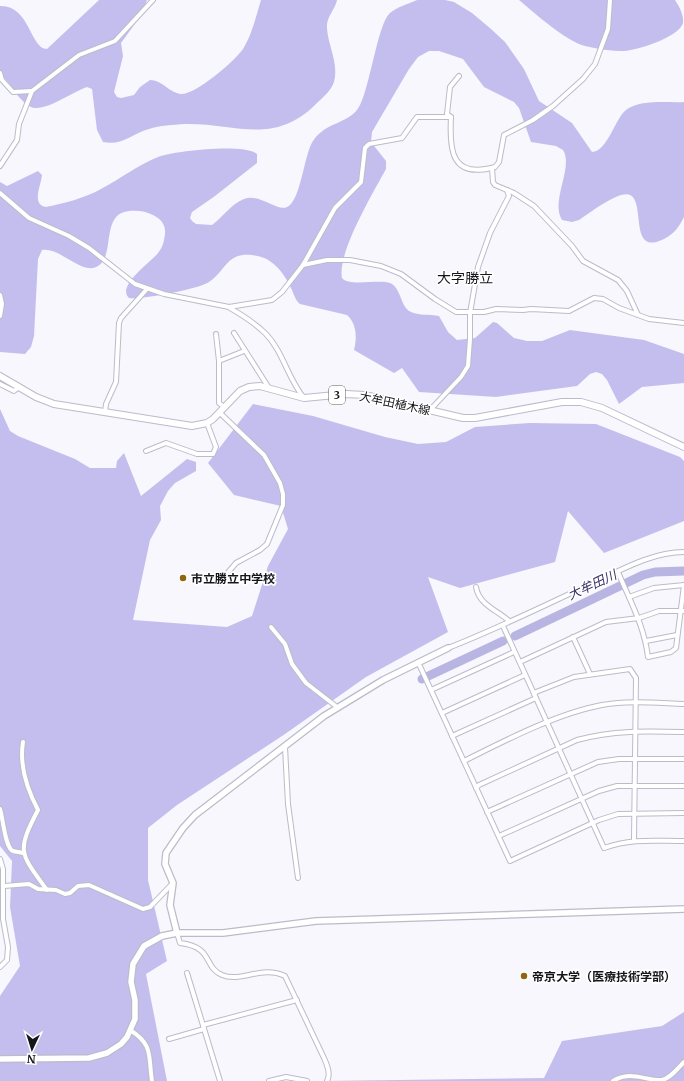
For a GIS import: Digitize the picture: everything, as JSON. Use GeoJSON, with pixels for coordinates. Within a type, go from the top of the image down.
{"type":"FeatureCollection","features":[{"type":"Feature","properties":{"kind":"main road"},"geometry":{"type":"LineString","coordinates":[[0,376],[36,397],[54,404],[182,426],[207,424]]}},
{"type":"Feature","properties":{"kind":"main road","name":"大牟田植木線"},"geometry":{"type":"LineString","coordinates":[[207,424],[240,391],[250,387],[269,388],[304,398],[346,394],[365,395],[463,418],[475,418],[562,402],[581,402],[602,408],[684,447]]}},
{"type":"Feature","properties":{"kind":"street"},"geometry":{"type":"LineString","coordinates":[[0,166],[16,140],[18,124],[32,91],[79,55],[115,42],[153,0]]}},
{"type":"Feature","properties":{"kind":"street"},"geometry":{"type":"LineString","coordinates":[[459,76],[450,87],[448,114],[451,117],[450,139],[452,154],[457,163],[467,168],[495,167],[499,162],[504,135],[533,120],[553,106],[583,79],[595,64],[601,54],[608,29],[610,0]]}},
{"type":"Feature","properties":{"kind":"street"},"geometry":{"type":"LineString","coordinates":[[0,73],[2,80],[13,92],[32,91]]}},
{"type":"Feature","properties":{"kind":"street"},"geometry":{"type":"LineString","coordinates":[[229,308],[272,300],[282,292],[303,264],[335,208],[361,182],[365,148],[369,144],[402,138],[416,117],[451,117]]}},
{"type":"Feature","properties":{"kind":"street"},"geometry":{"type":"LineString","coordinates":[[492,168],[493,182],[496,185],[525,200],[545,216],[583,261],[618,280],[628,291],[638,315]]}},
{"type":"Feature","properties":{"kind":"street"},"geometry":{"type":"LineString","coordinates":[[430,410],[461,377],[468,366],[470,313],[478,267],[490,234],[509,196],[507,190]]}},
{"type":"Feature","properties":{"kind":"street"},"geometry":{"type":"LineString","coordinates":[[0,193],[34,222],[60,232],[89,248],[135,284],[147,289],[229,308],[246,318],[266,334],[274,345],[296,389],[304,398]]}},
{"type":"Feature","properties":{"kind":"street"},"geometry":{"type":"LineString","coordinates":[[303,264],[327,260],[350,260],[370,263],[401,274],[434,299],[456,312],[484,312],[496,309],[531,309],[569,312],[594,298],[603,299],[619,308],[649,319],[684,323]]}},
{"type":"Feature","properties":{"kind":"street"},"geometry":{"type":"LineString","coordinates":[[105,412],[106,404],[116,382],[119,323],[121,318],[147,289]]}},
{"type":"Feature","properties":{"kind":"street"},"geometry":{"type":"LineString","coordinates":[[0,295],[2,304],[0,316]]}},
{"type":"Feature","properties":{"kind":"street"},"geometry":{"type":"LineString","coordinates":[[234,333],[244,351],[260,372],[269,388]]}},
{"type":"Feature","properties":{"kind":"street"},"geometry":{"type":"LineString","coordinates":[[216,334],[219,361],[219,403],[222,410],[264,455],[280,483],[283,494],[283,505],[267,544],[260,550],[236,563],[219,583]]}},
{"type":"Feature","properties":{"kind":"street"},"geometry":{"type":"LineString","coordinates":[[219,361],[244,351]]}},
{"type":"Feature","properties":{"kind":"street"},"geometry":{"type":"LineString","coordinates":[[0,384],[14,391],[19,387]]}},
{"type":"Feature","properties":{"kind":"street"},"geometry":{"type":"LineString","coordinates":[[146,451],[162,444],[170,443],[196,454],[207,456],[213,454],[216,447],[207,424]]}},
{"type":"Feature","properties":{"kind":"street"},"geometry":{"type":"LineString","coordinates":[[327,1081],[329,1078],[326,1064],[285,976],[277,972],[259,972],[231,977],[220,974],[202,950],[191,944],[180,943],[170,905],[173,883],[165,860],[166,853],[184,827],[195,815],[337,707],[418,662],[503,626],[509,621],[618,572],[652,557],[674,552],[684,552]]}},
{"type":"Feature","properties":{"kind":"street"},"geometry":{"type":"LineString","coordinates":[[618,572],[624,588],[639,618],[646,641],[648,657],[671,652],[676,648],[682,611],[684,585],[654,588],[629,597]]}},
{"type":"Feature","properties":{"kind":"street"},"geometry":{"type":"LineString","coordinates":[[476,586],[486,605],[509,621]]}},
{"type":"Feature","properties":{"kind":"street"},"geometry":{"type":"LineString","coordinates":[[520,662],[606,622],[639,618],[659,611],[682,611]]}},
{"type":"Feature","properties":{"kind":"street"},"geometry":{"type":"LineString","coordinates":[[503,626],[604,848],[634,840],[684,841]]}},
{"type":"Feature","properties":{"kind":"street"},"geometry":{"type":"LineString","coordinates":[[272,627],[285,644],[292,664],[306,683],[337,707]]}},
{"type":"Feature","properties":{"kind":"street"},"geometry":{"type":"LineString","coordinates":[[646,641],[677,635]]}},
{"type":"Feature","properties":{"kind":"street"},"geometry":{"type":"LineString","coordinates":[[573,637],[590,674]]}},
{"type":"Feature","properties":{"kind":"street"},"geometry":{"type":"LineString","coordinates":[[431,690],[514,652]]}},
{"type":"Feature","properties":{"kind":"street"},"geometry":{"type":"LineString","coordinates":[[418,662],[510,861],[593,823],[618,814],[684,814]]}},
{"type":"Feature","properties":{"kind":"street"},"geometry":{"type":"LineString","coordinates":[[452,736],[535,696],[536,692],[554,684],[590,674],[630,669],[636,678],[634,840]]}},
{"type":"Feature","properties":{"kind":"street"},"geometry":{"type":"LineString","coordinates":[[442,713],[525,675]]}},
{"type":"Feature","properties":{"kind":"street"},"geometry":{"type":"LineString","coordinates":[[464,761],[563,715],[595,706],[635,702],[684,704]]}},
{"type":"Feature","properties":{"kind":"street"},"geometry":{"type":"LineString","coordinates":[[476,788],[479,785],[559,748],[593,736],[635,730],[684,732]]}},
{"type":"Feature","properties":{"kind":"street"},"geometry":{"type":"LineString","coordinates":[[23,742],[21,763],[24,778],[38,810],[28,829],[23,853],[27,863],[47,890]]}},
{"type":"Feature","properties":{"kind":"street"},"geometry":{"type":"LineString","coordinates":[[286,747],[288,804],[298,878]]}},
{"type":"Feature","properties":{"kind":"street"},"geometry":{"type":"LineString","coordinates":[[487,812],[598,762],[618,758],[684,759]]}},
{"type":"Feature","properties":{"kind":"street"},"geometry":{"type":"LineString","coordinates":[[499,836],[582,797],[617,786],[684,786]]}},
{"type":"Feature","properties":{"kind":"street"},"geometry":{"type":"LineString","coordinates":[[0,809],[6,839],[10,849],[12,851],[23,853]]}},
{"type":"Feature","properties":{"kind":"street"},"geometry":{"type":"LineString","coordinates":[[0,859],[3,869],[4,886],[3,919],[8,947],[7,960],[0,967]]}},
{"type":"Feature","properties":{"kind":"street"},"geometry":{"type":"LineString","coordinates":[[4,886],[30,884],[47,890],[56,890],[65,894],[70,893],[78,886],[89,884],[143,909],[150,907],[173,883]]}},
{"type":"Feature","properties":{"kind":"street"},"geometry":{"type":"LineString","coordinates":[[0,1058],[98,1057],[107,1054],[121,1044],[135,1019],[135,1000],[130,982],[133,964],[139,952],[152,940],[177,933],[223,933],[305,922],[341,920],[684,909]]}},
{"type":"Feature","properties":{"kind":"street"},"geometry":{"type":"LineString","coordinates":[[187,973],[220,1081]]}},
{"type":"Feature","properties":{"kind":"street"},"geometry":{"type":"LineString","coordinates":[[169,1038],[297,1000]]}},
{"type":"Feature","properties":{"kind":"street"},"geometry":{"type":"LineString","coordinates":[[130,1030],[140,1037],[148,1046],[152,1081]]}},
{"type":"Feature","properties":{"kind":"street"},"geometry":{"type":"LineString","coordinates":[[613,1081],[624,1076],[663,1080],[670,1076],[684,1062]]}},
{"type":"Feature","properties":{"kind":"street"},"geometry":{"type":"LineString","coordinates":[[269,1081],[286,1077],[306,1081]]}},
{"type":"Feature","properties":{"kind":"shaded area"},"geometry":{"type":"Polygon","coordinates":[[[99,0],[147,0],[142,14],[121,43],[123,56],[114,92],[117,97],[121,98],[134,95],[140,87],[150,80],[158,82],[181,94],[187,93],[205,83],[224,69],[243,49],[251,32],[261,0],[337,0],[327,24],[335,68],[333,85],[315,105],[299,118],[284,125],[269,129],[253,130],[185,124],[167,125],[143,131],[122,141],[110,143],[103,142],[97,130],[92,89],[87,87],[47,106],[33,108],[28,106],[18,96],[8,82],[0,76],[0,6],[10,8],[18,12],[24,19],[37,42],[41,47],[47,49],[99,0]]]}},
{"type":"Feature","properties":{"kind":"shaded area"},"geometry":{"type":"Polygon","coordinates":[[[417,0],[445,0],[454,2],[472,13],[491,29],[505,42],[524,69],[539,101],[572,123],[592,152],[597,150],[607,141],[622,114],[626,110],[639,104],[646,103],[684,102],[684,217],[671,235],[653,243],[646,241],[642,235],[635,200],[630,195],[625,194],[612,199],[579,220],[572,222],[562,220],[559,212],[559,203],[566,165],[566,157],[563,150],[556,146],[531,142],[519,108],[514,102],[484,87],[463,59],[439,51],[429,51],[418,57],[409,69],[372,132],[371,142],[386,161],[386,169],[365,207],[350,239],[342,267],[342,278],[351,282],[385,282],[394,285],[409,311],[412,313],[439,316],[448,332],[457,340],[475,338],[493,322],[497,323],[514,338],[527,341],[542,341],[570,330],[644,340],[684,354],[684,383],[642,387],[619,404],[607,380],[602,374],[596,372],[590,374],[577,386],[496,397],[419,392],[402,368],[394,373],[354,350],[356,341],[355,331],[353,323],[347,315],[300,304],[280,270],[269,260],[261,257],[243,255],[236,257],[227,264],[215,278],[194,288],[157,296],[129,298],[126,293],[127,287],[136,274],[160,251],[165,234],[164,225],[158,218],[138,211],[129,211],[120,214],[114,220],[106,255],[102,262],[96,267],[83,267],[56,252],[42,250],[38,259],[34,336],[31,347],[25,354],[0,352],[0,182],[7,186],[38,171],[42,175],[38,198],[41,205],[46,207],[75,200],[95,192],[158,157],[178,152],[209,149],[238,149],[257,154],[257,163],[192,212],[190,218],[192,221],[196,224],[212,225],[239,201],[250,198],[256,198],[278,207],[287,207],[292,203],[296,196],[310,147],[318,134],[351,116],[360,105],[364,96],[378,41],[386,19],[390,13],[399,7],[417,0]]]}},
{"type":"Feature","properties":{"kind":"shaded area"},"geometry":{"type":"Polygon","coordinates":[[[519,0],[675,0],[680,8],[683,23],[674,33],[657,42],[624,51],[604,50],[585,46],[568,38],[550,26],[519,0]]]}},
{"type":"Feature","properties":{"kind":"shaded area"},"geometry":{"type":"Polygon","coordinates":[[[253,404],[313,416],[385,437],[418,444],[446,442],[475,427],[530,423],[596,424],[680,457],[684,461],[684,521],[604,553],[568,511],[555,562],[460,588],[428,577],[448,632],[366,677],[285,734],[177,805],[148,828],[148,880],[167,961],[146,974],[167,1081],[0,1081],[0,996],[20,966],[10,907],[12,861],[0,846],[0,409],[10,431],[18,436],[75,459],[90,468],[116,468],[117,461],[124,453],[141,496],[187,459],[196,462],[196,471],[175,483],[168,491],[160,506],[161,520],[150,540],[133,620],[227,627],[252,616],[268,566],[288,529],[281,506],[234,495],[208,463],[253,404]]]}},
{"type":"Feature","properties":{"kind":"shaded area"},"geometry":{"type":"Polygon","coordinates":[[[684,1012],[684,1081],[324,1081],[544,1078],[562,1041],[662,1026],[684,1012]]]}},
{"type":"Feature","properties":{"kind":"waterway","name":"大牟田川"},"geometry":{"type":"LineString","coordinates":[[515,636],[643,575],[655,572],[684,571]]}},
{"type":"Feature","properties":{"kind":"waterway","name":"大牟田川"},"geometry":{"type":"LineString","coordinates":[[422,679],[503,641]]}},
{"type":"Feature","properties":{"kind":"place","name":"市立勝立中学校"},"geometry":{"type":"Point","coordinates":[183,578]}},
{"type":"Feature","properties":{"kind":"place","name":"帝京大学（医療技術学部）"},"geometry":{"type":"Point","coordinates":[524,976]}},
{"type":"Feature","properties":{"kind":"district","name":"大字勝立"},"geometry":{"type":"Point","coordinates":[465,278]}}]}
